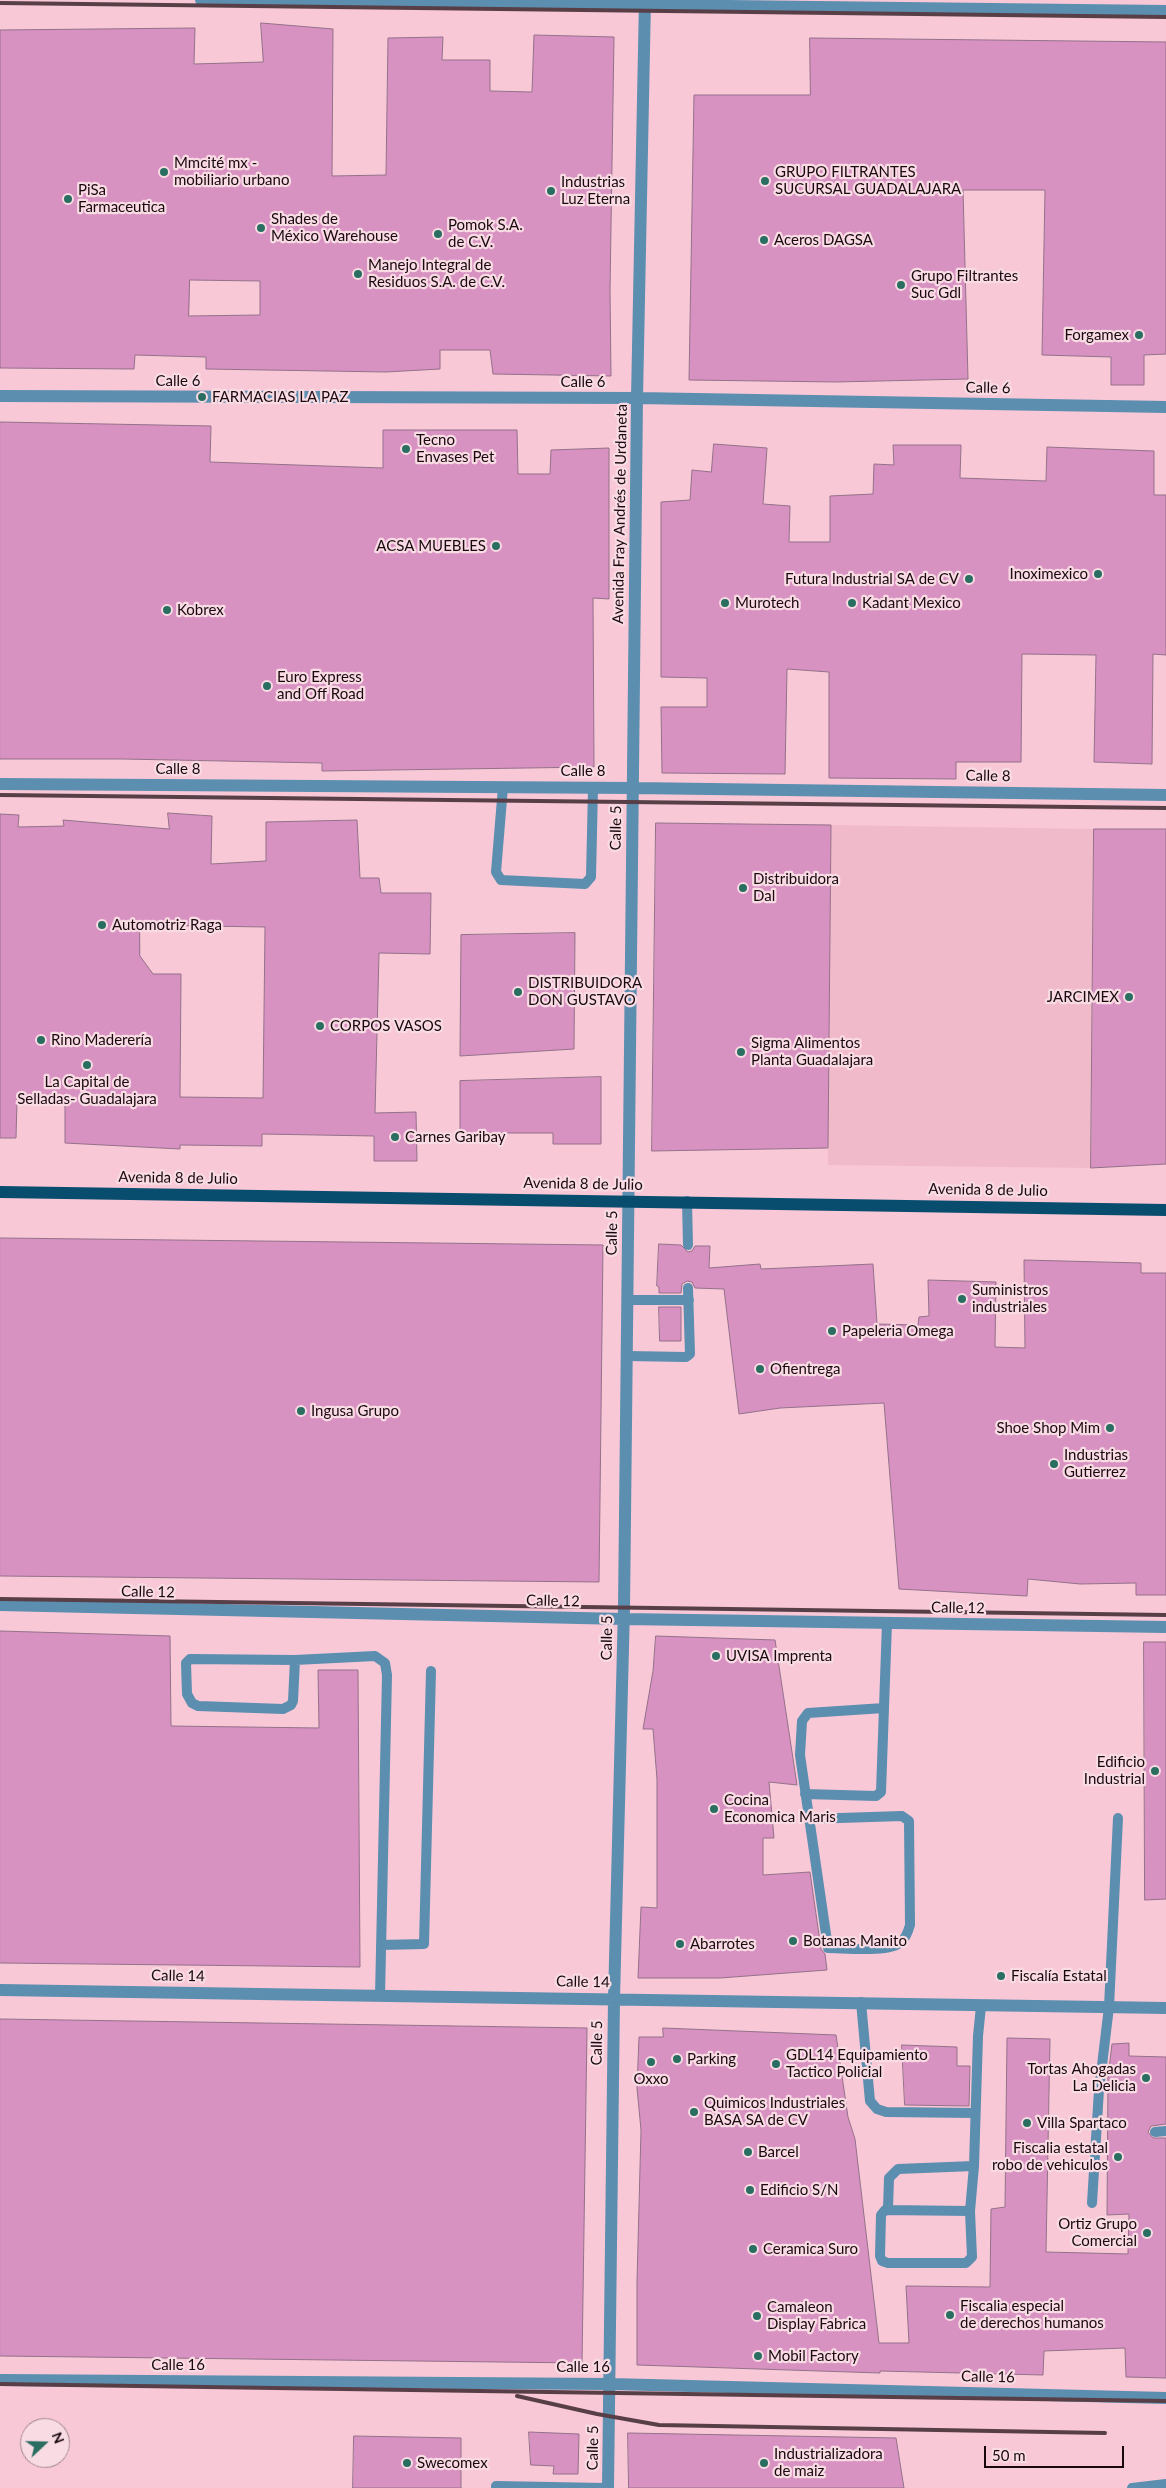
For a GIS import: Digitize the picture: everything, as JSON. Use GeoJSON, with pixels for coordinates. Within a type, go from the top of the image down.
{"type":"FeatureCollection","features":[{"type":"Feature","properties":{"kind":"main road","name":"Avenida 8 de Julio"},"geometry":{"type":"LineString","coordinates":[[0,1192],[628,1200],[1166,1210]]}},
{"type":"Feature","properties":{"kind":"street"},"geometry":{"type":"LineString","coordinates":[[201,0],[644,2],[1166,11]]}},
{"type":"Feature","properties":{"kind":"street","name":"Avenida Fray Andrés de Urdaneta"},"geometry":{"type":"LineString","coordinates":[[633,788],[644,2]]}},
{"type":"Feature","properties":{"kind":"street","name":"Calle 6"},"geometry":{"type":"LineString","coordinates":[[0,396],[637,398],[1166,407]]}},
{"type":"Feature","properties":{"kind":"street","name":"Calle 8"},"geometry":{"type":"LineString","coordinates":[[0,784],[633,788],[1166,795]]}},
{"type":"Feature","properties":{"kind":"street","name":"Calle 5"},"geometry":{"type":"LineString","coordinates":[[607,2488],[610,2384],[614,1999],[624,1619],[633,788]]}},
{"type":"Feature","properties":{"kind":"street","name":"Calle 12"},"geometry":{"type":"LineString","coordinates":[[0,1605],[624,1619],[1166,1628]]}},
{"type":"Feature","properties":{"kind":"street","name":"Calle 14"},"geometry":{"type":"LineString","coordinates":[[0,1990],[1166,2008]]}},
{"type":"Feature","properties":{"kind":"street","name":"Calle 16"},"geometry":{"type":"LineString","coordinates":[[0,2380],[610,2384],[1166,2398]]}},
{"type":"Feature","properties":{"kind":"lane"},"geometry":{"type":"LineString","coordinates":[[503,787],[496,872],[501,880],[585,884],[591,877],[593,788]]}},
{"type":"Feature","properties":{"kind":"lane"},"geometry":{"type":"LineString","coordinates":[[687,1201],[688,1246]]}},
{"type":"Feature","properties":{"kind":"lane"},"geometry":{"type":"LineString","coordinates":[[627,1356],[689,1355],[691,1352],[688,1288]]}},
{"type":"Feature","properties":{"kind":"lane"},"geometry":{"type":"LineString","coordinates":[[627,1300],[689,1300]]}},
{"type":"Feature","properties":{"kind":"lane"},"geometry":{"type":"LineString","coordinates":[[805,1794],[876,1796],[880,1794],[887,1623]]}},
{"type":"Feature","properties":{"kind":"lane"},"geometry":{"type":"LineString","coordinates":[[295,1660],[293,1701],[292,1705],[283,1709],[198,1706],[192,1704],[187,1694],[186,1663],[190,1659],[295,1660],[375,1656],[386,1662],[380,1996]]}},
{"type":"Feature","properties":{"kind":"lane"},"geometry":{"type":"LineString","coordinates":[[382,1945],[424,1944],[431,1671]]}},
{"type":"Feature","properties":{"kind":"lane"},"geometry":{"type":"LineString","coordinates":[[809,1819],[902,1816],[909,1821],[910,1925],[907,1935],[900,1943],[890,1948],[828,1948],[805,1794],[800,1755],[802,1721],[806,1715],[812,1712],[884,1708]]}},
{"type":"Feature","properties":{"kind":"lane"},"geometry":{"type":"LineString","coordinates":[[1092,2203],[1099,2090],[1109,2007],[1118,1818]]}},
{"type":"Feature","properties":{"kind":"lane"},"geometry":{"type":"LineString","coordinates":[[861,2002],[870,2101],[876,2109],[886,2112],[975,2113]]}},
{"type":"Feature","properties":{"kind":"lane"},"geometry":{"type":"LineString","coordinates":[[970,2210],[888,2209],[881,2215],[880,2256],[882,2261],[888,2263],[966,2263],[970,2260],[973,2251],[970,2210],[974,2166],[978,2036],[981,2006]]}},
{"type":"Feature","properties":{"kind":"lane"},"geometry":{"type":"LineString","coordinates":[[1155,2132],[1166,2131]]}},
{"type":"Feature","properties":{"kind":"lane"},"geometry":{"type":"LineString","coordinates":[[888,2209],[889,2178],[898,2169],[974,2166]]}},
{"type":"Feature","properties":{"kind":"lane"},"geometry":{"type":"LineString","coordinates":[[1132,2488],[1166,2484]]}},
{"type":"Feature","properties":{"kind":"lane"},"geometry":{"type":"LineString","coordinates":[[496,2488],[496,2486],[607,2488]]}},
{"type":"Feature","properties":{"kind":"shaded area"},"geometry":{"type":"Polygon","coordinates":[[[831,825],[1094,829],[1091,1168],[828,1165],[831,825]]]}},
{"type":"Feature","properties":{"kind":"building"},"geometry":{"type":"Polygon","coordinates":[[[261,23],[333,29],[332,176],[386,175],[388,38],[443,37],[442,60],[490,60],[490,91],[532,92],[534,35],[614,37],[610,290],[611,376],[493,374],[490,350],[440,350],[440,369],[386,372],[206,369],[206,357],[135,355],[134,369],[0,368],[0,30],[195,28],[194,64],[263,62],[261,23]],[[190,280],[189,316],[260,315],[260,281],[190,280]]]}},
{"type":"Feature","properties":{"kind":"building"},"geometry":{"type":"Polygon","coordinates":[[[810,38],[1166,42],[1166,354],[1144,355],[1144,385],[1111,385],[1111,357],[1042,355],[1045,190],[963,190],[968,379],[836,382],[689,380],[694,95],[810,95],[810,38]]]}},
{"type":"Feature","properties":{"kind":"building"},"geometry":{"type":"Polygon","coordinates":[[[0,422],[211,426],[210,462],[383,468],[383,430],[517,430],[518,474],[550,474],[551,450],[609,448],[609,599],[593,598],[594,767],[322,771],[322,763],[123,759],[0,759],[0,422]]]}},
{"type":"Feature","properties":{"kind":"building"},"geometry":{"type":"Polygon","coordinates":[[[714,444],[767,448],[763,504],[790,506],[789,542],[830,542],[830,496],[873,494],[874,464],[894,465],[893,445],[961,445],[960,478],[1046,481],[1047,447],[1154,451],[1154,495],[1166,495],[1166,655],[1153,654],[1152,764],[1094,762],[1096,655],[1022,654],[1021,762],[956,762],[956,779],[829,778],[829,672],[787,669],[785,774],[662,773],[661,707],[707,707],[707,678],[661,677],[661,502],[690,500],[692,470],[711,472],[714,444]]]}},
{"type":"Feature","properties":{"kind":"building"},"geometry":{"type":"Polygon","coordinates":[[[168,813],[212,816],[211,864],[266,861],[266,822],[357,820],[360,878],[379,878],[381,893],[431,893],[430,954],[379,953],[375,1113],[416,1112],[417,1161],[374,1161],[374,1136],[262,1134],[262,1146],[180,1145],[180,1149],[65,1143],[65,1102],[17,1101],[16,1138],[0,1138],[0,814],[19,815],[18,827],[64,826],[63,820],[169,829],[168,813]],[[140,925],[140,956],[153,974],[181,974],[180,1097],[263,1098],[265,927],[140,925]]]}},
{"type":"Feature","properties":{"kind":"building","name":"Sigma Alimentos Planta Guadalajara"},"geometry":{"type":"Polygon","coordinates":[[[656,823],[831,825],[828,1148],[652,1151],[656,823]]]}},
{"type":"Feature","properties":{"kind":"building","name":"JARCIMEX"},"geometry":{"type":"Polygon","coordinates":[[[1094,829],[1166,829],[1166,1164],[1091,1168],[1094,829]]]}},
{"type":"Feature","properties":{"kind":"building","name":"DISTRIBUIDORA DON GUSTAVO"},"geometry":{"type":"Polygon","coordinates":[[[575,933],[574,1049],[460,1056],[461,935],[575,933]]]}},
{"type":"Feature","properties":{"kind":"building"},"geometry":{"type":"Polygon","coordinates":[[[601,1077],[601,1144],[553,1144],[553,1133],[460,1133],[460,1081],[601,1077]]]}},
{"type":"Feature","properties":{"kind":"building","name":"Ingusa Grupo"},"geometry":{"type":"Polygon","coordinates":[[[0,1238],[603,1245],[599,1582],[0,1576],[0,1238]]]}},
{"type":"Feature","properties":{"kind":"building"},"geometry":{"type":"Polygon","coordinates":[[[659,1244],[681,1245],[688,1252],[692,1251],[695,1246],[710,1246],[709,1268],[760,1264],[761,1269],[873,1264],[877,1324],[918,1325],[919,1317],[929,1316],[928,1280],[996,1282],[995,1347],[1025,1348],[1024,1260],[1141,1263],[1141,1273],[1166,1273],[1166,1595],[1136,1595],[1136,1583],[1080,1584],[1028,1579],[1027,1596],[899,1589],[884,1403],[780,1408],[739,1414],[724,1289],[695,1288],[692,1282],[687,1281],[682,1284],[681,1293],[659,1293],[659,1287],[657,1286],[659,1244]]]}},
{"type":"Feature","properties":{"kind":"building"},"geometry":{"type":"Polygon","coordinates":[[[659,1307],[681,1307],[681,1341],[660,1341],[659,1307]]]}},
{"type":"Feature","properties":{"kind":"building"},"geometry":{"type":"Polygon","coordinates":[[[0,1631],[170,1636],[171,1726],[319,1728],[318,1670],[358,1670],[360,1967],[0,1963],[0,1631]]]}},
{"type":"Feature","properties":{"kind":"building"},"geometry":{"type":"Polygon","coordinates":[[[656,1636],[775,1640],[797,1785],[769,1782],[774,1838],[763,1838],[763,1875],[810,1872],[821,1949],[825,1954],[827,1970],[720,1978],[638,1978],[641,1907],[657,1908],[657,1779],[653,1729],[643,1729],[653,1671],[656,1636]]]}},
{"type":"Feature","properties":{"kind":"building","name":"Edificio Industrial"},"geometry":{"type":"Polygon","coordinates":[[[1144,1642],[1166,1642],[1166,1899],[1145,1900],[1144,1642]]]}},
{"type":"Feature","properties":{"kind":"building"},"geometry":{"type":"Polygon","coordinates":[[[0,2019],[587,2028],[582,2363],[0,2356],[0,2019]]]}},
{"type":"Feature","properties":{"kind":"building"},"geometry":{"type":"Polygon","coordinates":[[[663,2028],[836,2035],[848,2117],[855,2139],[879,2343],[909,2343],[906,2286],[990,2287],[991,2209],[1005,2207],[1007,2038],[1050,2039],[1046,2252],[1128,2254],[1129,2214],[1107,2215],[1108,2077],[1112,2044],[1129,2043],[1129,2056],[1166,2057],[1166,2124],[1151,2126],[1148,2132],[1153,2138],[1166,2138],[1166,2378],[1126,2377],[1125,2348],[1044,2351],[1043,2375],[880,2371],[880,2373],[637,2365],[641,2130],[637,2088],[639,2037],[663,2037],[663,2028]]]}},
{"type":"Feature","properties":{"kind":"building"},"geometry":{"type":"Polygon","coordinates":[[[902,2045],[957,2047],[957,2066],[970,2066],[969,2106],[905,2105],[902,2045]]]}},
{"type":"Feature","properties":{"kind":"building","name":"Swecomex"},"geometry":{"type":"Polygon","coordinates":[[[529,2432],[579,2434],[578,2474],[553,2474],[554,2466],[531,2465],[529,2432]]]}},
{"type":"Feature","properties":{"kind":"building","name":"Industrializadora de maiz"},"geometry":{"type":"Polygon","coordinates":[[[628,2433],[896,2438],[904,2488],[629,2488],[628,2433]]]}},
{"type":"Feature","properties":{"kind":"building","name":"Swecomex"},"geometry":{"type":"Polygon","coordinates":[[[354,2436],[461,2438],[461,2488],[353,2488],[354,2436]]]}},
{"type":"Feature","properties":{"kind":"railway"},"geometry":{"type":"LineString","coordinates":[[0,3],[1166,17]]}},
{"type":"Feature","properties":{"kind":"railway"},"geometry":{"type":"LineString","coordinates":[[0,795],[1166,808]]}},
{"type":"Feature","properties":{"kind":"railway"},"geometry":{"type":"LineString","coordinates":[[0,1599],[1166,1615]]}},
{"type":"Feature","properties":{"kind":"railway"},"geometry":{"type":"LineString","coordinates":[[0,2384],[1166,2401]]}},
{"type":"Feature","properties":{"kind":"railway"},"geometry":{"type":"LineString","coordinates":[[517,2396],[597,2414],[659,2425],[1105,2433]]}},
{"type":"Feature","properties":{"kind":"place","name":"Mmcité mx - mobiliario urbano"},"geometry":{"type":"Point","coordinates":[164,172]}},
{"type":"Feature","properties":{"kind":"place","name":"GRUPO FILTRANTES SUCURSAL GUADALAJARA"},"geometry":{"type":"Point","coordinates":[765,181]}},
{"type":"Feature","properties":{"kind":"place","name":"Industrias Luz Eterna"},"geometry":{"type":"Point","coordinates":[551,191]}},
{"type":"Feature","properties":{"kind":"place","name":"PiSa Farmaceutica"},"geometry":{"type":"Point","coordinates":[68,199]}},
{"type":"Feature","properties":{"kind":"place","name":"Shades de México Warehouse"},"geometry":{"type":"Point","coordinates":[261,228]}},
{"type":"Feature","properties":{"kind":"place","name":"Pomok S.A. de C.V."},"geometry":{"type":"Point","coordinates":[438,234]}},
{"type":"Feature","properties":{"kind":"place","name":"Aceros DAGSA"},"geometry":{"type":"Point","coordinates":[764,240]}},
{"type":"Feature","properties":{"kind":"place","name":"Manejo Integral de Residuos S.A. de C.V."},"geometry":{"type":"Point","coordinates":[358,274]}},
{"type":"Feature","properties":{"kind":"place","name":"Grupo Filtrantes Suc Gdl"},"geometry":{"type":"Point","coordinates":[901,285]}},
{"type":"Feature","properties":{"kind":"place","name":"Forgamex"},"geometry":{"type":"Point","coordinates":[1139,335]}},
{"type":"Feature","properties":{"kind":"place","name":"FARMACIAS LA PAZ"},"geometry":{"type":"Point","coordinates":[202,397]}},
{"type":"Feature","properties":{"kind":"place","name":"Tecno Envases Pet"},"geometry":{"type":"Point","coordinates":[406,449]}},
{"type":"Feature","properties":{"kind":"place","name":"ACSA MUEBLES"},"geometry":{"type":"Point","coordinates":[496,546]}},
{"type":"Feature","properties":{"kind":"place","name":"Inoximexico"},"geometry":{"type":"Point","coordinates":[1098,574]}},
{"type":"Feature","properties":{"kind":"place","name":"Futura Industrial SA de CV"},"geometry":{"type":"Point","coordinates":[969,579]}},
{"type":"Feature","properties":{"kind":"place","name":"Murotech"},"geometry":{"type":"Point","coordinates":[725,603]}},
{"type":"Feature","properties":{"kind":"place","name":"Kadant Mexico"},"geometry":{"type":"Point","coordinates":[852,603]}},
{"type":"Feature","properties":{"kind":"place","name":"Kobrex"},"geometry":{"type":"Point","coordinates":[167,610]}},
{"type":"Feature","properties":{"kind":"place","name":"Euro Express and Off Road"},"geometry":{"type":"Point","coordinates":[267,686]}},
{"type":"Feature","properties":{"kind":"place","name":"Distribuidora Dal"},"geometry":{"type":"Point","coordinates":[743,888]}},
{"type":"Feature","properties":{"kind":"place","name":"Automotriz Raga"},"geometry":{"type":"Point","coordinates":[102,925]}},
{"type":"Feature","properties":{"kind":"place","name":"DISTRIBUIDORA DON GUSTAVO"},"geometry":{"type":"Point","coordinates":[518,992]}},
{"type":"Feature","properties":{"kind":"place","name":"JARCIMEX"},"geometry":{"type":"Point","coordinates":[1129,997]}},
{"type":"Feature","properties":{"kind":"place","name":"CORPOS VASOS"},"geometry":{"type":"Point","coordinates":[320,1026]}},
{"type":"Feature","properties":{"kind":"place","name":"Rino Maderería"},"geometry":{"type":"Point","coordinates":[41,1040]}},
{"type":"Feature","properties":{"kind":"place","name":"Sigma Alimentos Planta Guadalajara"},"geometry":{"type":"Point","coordinates":[741,1052]}},
{"type":"Feature","properties":{"kind":"place","name":"La Capital de Selladas- Guadalajara"},"geometry":{"type":"Point","coordinates":[87,1065]}},
{"type":"Feature","properties":{"kind":"place","name":"Carnes Garibay"},"geometry":{"type":"Point","coordinates":[395,1137]}},
{"type":"Feature","properties":{"kind":"place","name":"Suministros industriales"},"geometry":{"type":"Point","coordinates":[962,1299]}},
{"type":"Feature","properties":{"kind":"place","name":"Papeleria Omega"},"geometry":{"type":"Point","coordinates":[832,1331]}},
{"type":"Feature","properties":{"kind":"place","name":"Ofientrega"},"geometry":{"type":"Point","coordinates":[760,1369]}},
{"type":"Feature","properties":{"kind":"place","name":"Ingusa Grupo"},"geometry":{"type":"Point","coordinates":[301,1411]}},
{"type":"Feature","properties":{"kind":"place","name":"Shoe Shop Mim"},"geometry":{"type":"Point","coordinates":[1110,1428]}},
{"type":"Feature","properties":{"kind":"place","name":"Industrias Gutierrez"},"geometry":{"type":"Point","coordinates":[1054,1464]}},
{"type":"Feature","properties":{"kind":"place","name":"UVISA Imprenta"},"geometry":{"type":"Point","coordinates":[716,1656]}},
{"type":"Feature","properties":{"kind":"place","name":"Edificio Industrial"},"geometry":{"type":"Point","coordinates":[1155,1771]}},
{"type":"Feature","properties":{"kind":"place","name":"Cocina Economica Maris"},"geometry":{"type":"Point","coordinates":[714,1809]}},
{"type":"Feature","properties":{"kind":"place","name":"Botanas Manito"},"geometry":{"type":"Point","coordinates":[793,1941]}},
{"type":"Feature","properties":{"kind":"place","name":"Abarrotes"},"geometry":{"type":"Point","coordinates":[680,1944]}},
{"type":"Feature","properties":{"kind":"place","name":"Fiscalía Estatal"},"geometry":{"type":"Point","coordinates":[1001,1976]}},
{"type":"Feature","properties":{"kind":"place","name":"Parking"},"geometry":{"type":"Point","coordinates":[677,2059]}},
{"type":"Feature","properties":{"kind":"place","name":"Oxxo"},"geometry":{"type":"Point","coordinates":[651,2062]}},
{"type":"Feature","properties":{"kind":"place","name":"GDL14 Equipamiento Tactico Policial"},"geometry":{"type":"Point","coordinates":[776,2064]}},
{"type":"Feature","properties":{"kind":"place","name":"Tortas Ahogadas La Delicia"},"geometry":{"type":"Point","coordinates":[1146,2078]}},
{"type":"Feature","properties":{"kind":"place","name":"Quimicos Industriales BASA SA de CV"},"geometry":{"type":"Point","coordinates":[694,2112]}},
{"type":"Feature","properties":{"kind":"place","name":"Villa Spartaco"},"geometry":{"type":"Point","coordinates":[1027,2123]}},
{"type":"Feature","properties":{"kind":"place","name":"Barcel"},"geometry":{"type":"Point","coordinates":[748,2152]}},
{"type":"Feature","properties":{"kind":"place","name":"Fiscalia estatal robo de vehiculos"},"geometry":{"type":"Point","coordinates":[1118,2157]}},
{"type":"Feature","properties":{"kind":"place","name":"Edificio S/N"},"geometry":{"type":"Point","coordinates":[750,2190]}},
{"type":"Feature","properties":{"kind":"place","name":"Ortiz Grupo Comercial"},"geometry":{"type":"Point","coordinates":[1147,2233]}},
{"type":"Feature","properties":{"kind":"place","name":"Ceramica Suro"},"geometry":{"type":"Point","coordinates":[753,2249]}},
{"type":"Feature","properties":{"kind":"place","name":"Fiscalia especial de derechos humanos"},"geometry":{"type":"Point","coordinates":[950,2315]}},
{"type":"Feature","properties":{"kind":"place","name":"Camaleon Display Fabrica"},"geometry":{"type":"Point","coordinates":[757,2316]}},
{"type":"Feature","properties":{"kind":"place","name":"Mobil Factory"},"geometry":{"type":"Point","coordinates":[758,2356]}},
{"type":"Feature","properties":{"kind":"place","name":"Swecomex"},"geometry":{"type":"Point","coordinates":[407,2463]}},
{"type":"Feature","properties":{"kind":"place","name":"Industrializadora de maiz"},"geometry":{"type":"Point","coordinates":[764,2463]}}]}
